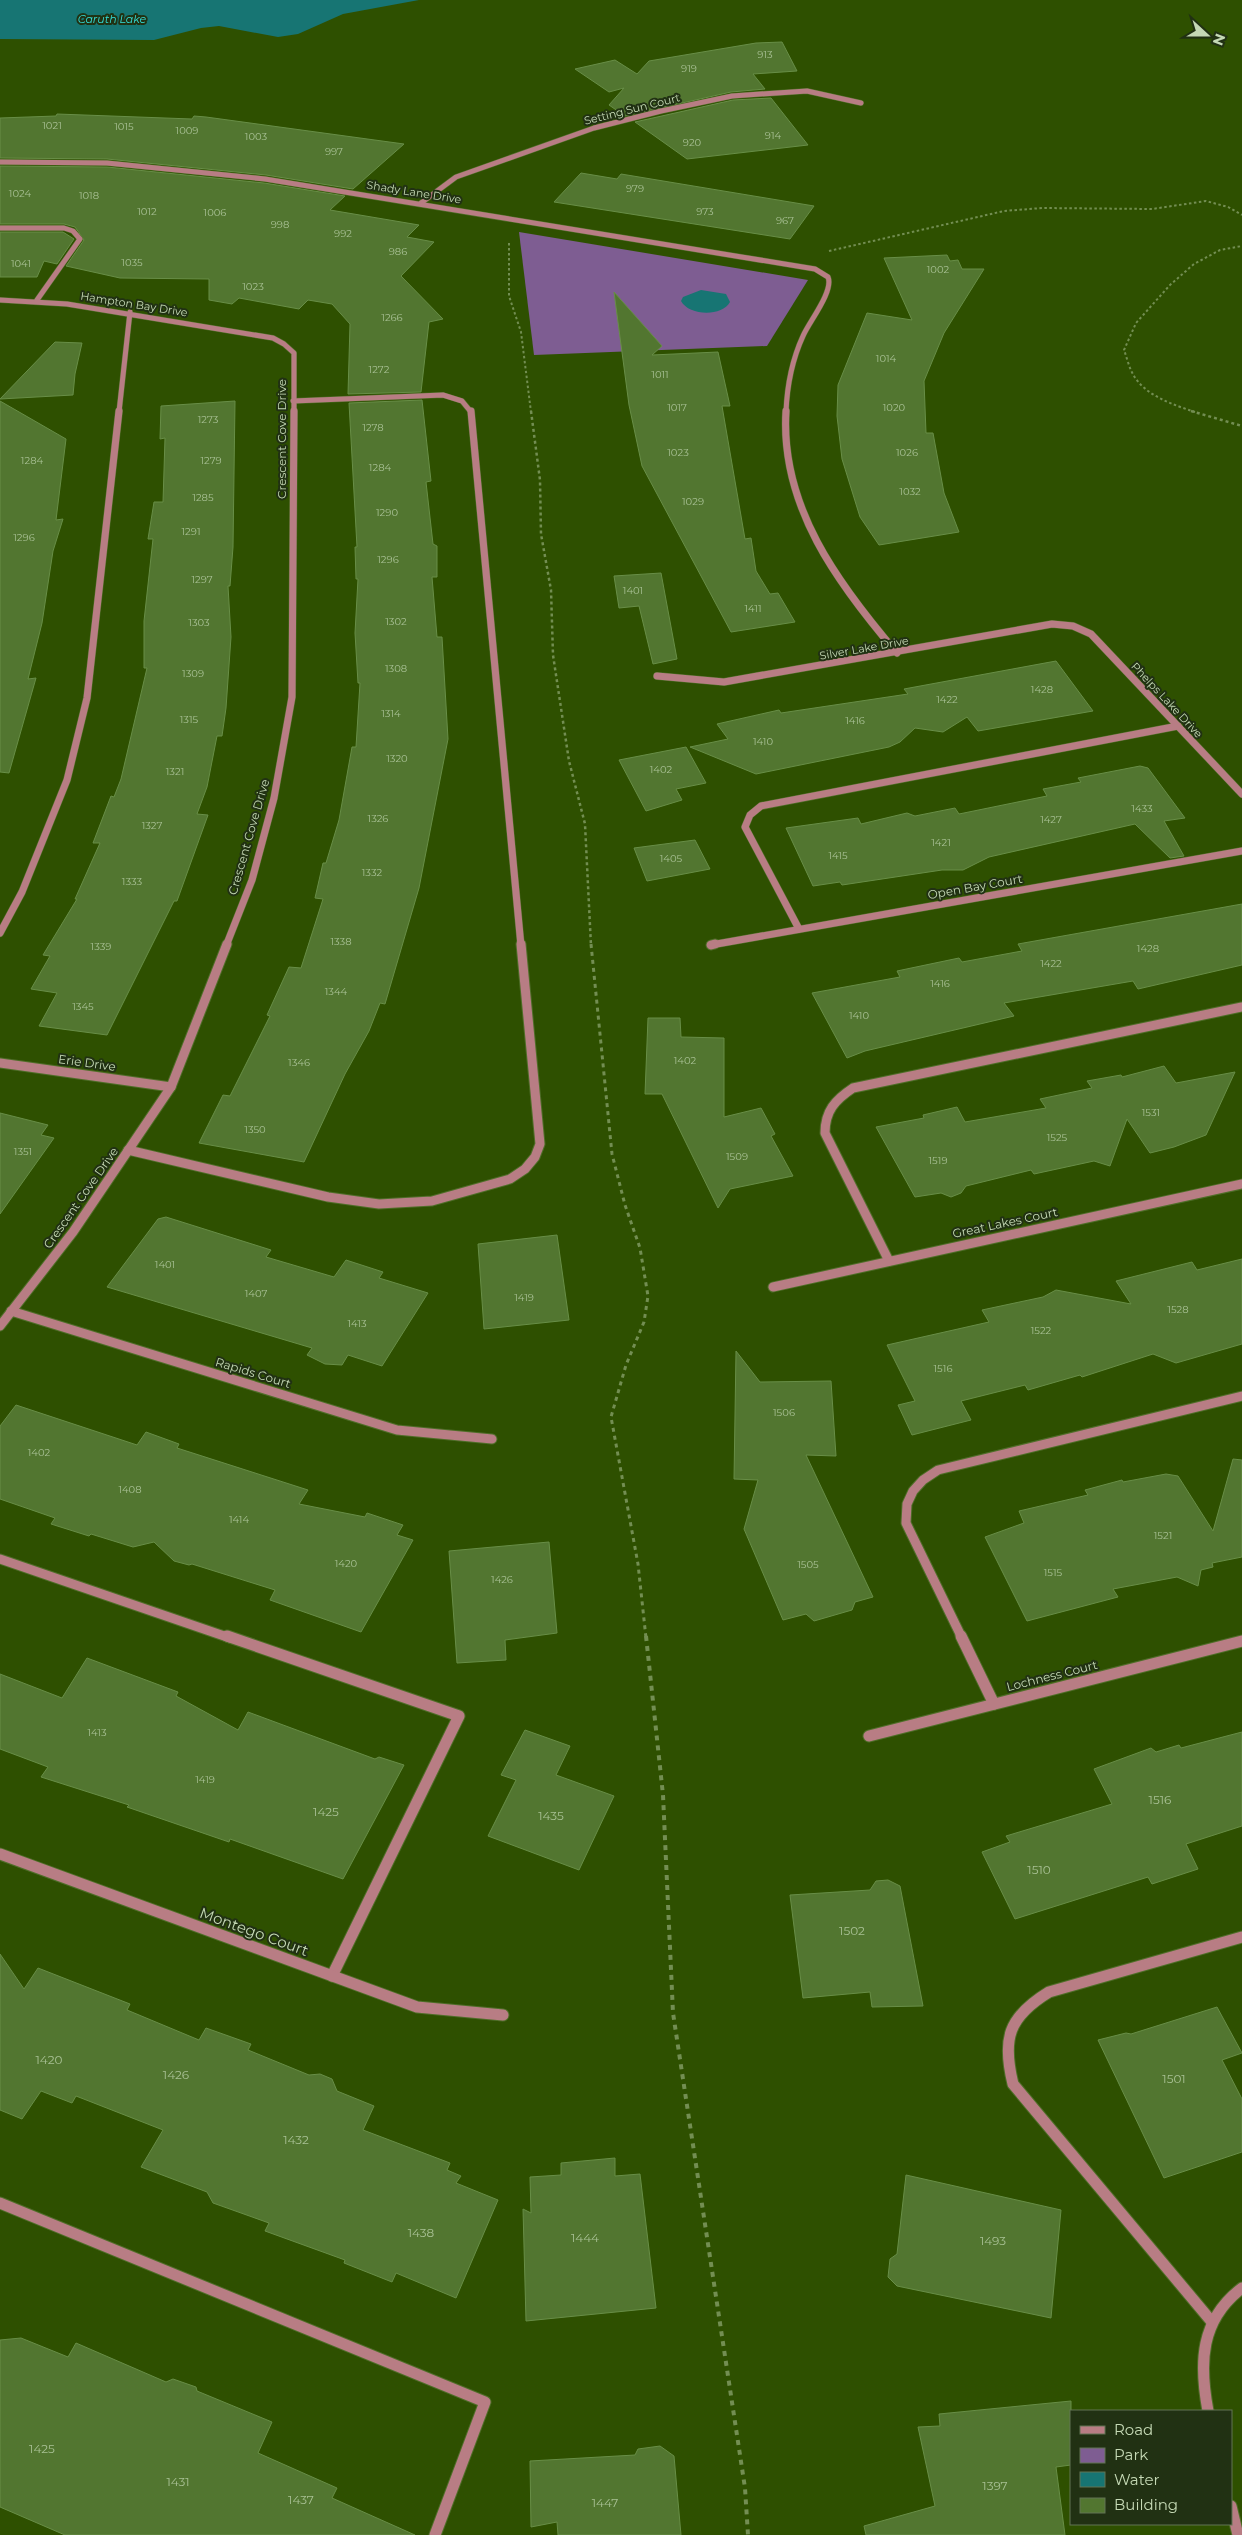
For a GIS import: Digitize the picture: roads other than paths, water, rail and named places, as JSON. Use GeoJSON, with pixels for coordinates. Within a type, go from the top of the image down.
{"type":"FeatureCollection","features":[{"type":"Feature","properties":{"kind":"street","name":"Setting Sun Court"},"geometry":{"type":"LineString","coordinates":[[422,203],[456,177],[594,128],[661,111],[732,96],[807,92],[861,103]]}},
{"type":"Feature","properties":{"kind":"street","name":"Shady Lane Drive"},"geometry":{"type":"LineString","coordinates":[[0,162],[47,160],[160,166],[273,179],[821,271],[831,282],[830,287],[802,334],[787,385],[784,412],[789,469],[809,528],[825,559],[844,590],[898,653]]}},
{"type":"Feature","properties":{"kind":"street"},"geometry":{"type":"LineString","coordinates":[[0,228],[64,228],[78,234],[80,239],[37,300]]}},
{"type":"Feature","properties":{"kind":"street","name":"Hampton Bay Drive"},"geometry":{"type":"LineString","coordinates":[[0,300],[37,300],[130,312],[265,336]]}},
{"type":"Feature","properties":{"kind":"street"},"geometry":{"type":"LineString","coordinates":[[0,933],[22,892],[67,780],[87,698],[130,312]]}},
{"type":"Feature","properties":{"kind":"street","name":"Crescent Cove Drive"},"geometry":{"type":"LineString","coordinates":[[0,1326],[73,1232],[171,1087],[252,880],[274,798],[292,697],[294,353],[284,343],[265,336]]}},
{"type":"Feature","properties":{"kind":"street"},"geometry":{"type":"LineString","coordinates":[[128,1150],[328,1196],[379,1204],[432,1201],[510,1179],[525,1169],[535,1157],[540,1144],[471,411],[469,406],[462,401],[443,395],[294,401]]}},
{"type":"Feature","properties":{"kind":"street","name":"Silver Lake Drive"},"geometry":{"type":"LineString","coordinates":[[658,676],[724,682],[898,653],[1052,624],[1074,626]]}},
{"type":"Feature","properties":{"kind":"street","name":"Phelps Lake Drive"},"geometry":{"type":"LineString","coordinates":[[1074,626],[1091,634],[1242,794]]}},
{"type":"Feature","properties":{"kind":"street"},"geometry":{"type":"LineString","coordinates":[[799,930],[745,827],[746,819],[761,806],[1178,726]]}},
{"type":"Feature","properties":{"kind":"street","name":"Open Bay Court"},"geometry":{"type":"LineString","coordinates":[[711,945],[1242,851]]}},
{"type":"Feature","properties":{"kind":"street"},"geometry":{"type":"LineString","coordinates":[[889,1261],[825,1133],[825,1120],[829,1107],[839,1096],[853,1088],[1242,1007]]}},
{"type":"Feature","properties":{"kind":"street","name":"Erie Drive"},"geometry":{"type":"LineString","coordinates":[[0,1062],[171,1087]]}},
{"type":"Feature","properties":{"kind":"street","name":"Great Lakes Court"},"geometry":{"type":"LineString","coordinates":[[773,1287],[1242,1184]]}},
{"type":"Feature","properties":{"kind":"street","name":"Rapids Court"},"geometry":{"type":"LineString","coordinates":[[11,1311],[396,1430],[492,1439]]}},
{"type":"Feature","properties":{"kind":"street"},"geometry":{"type":"LineString","coordinates":[[994,1704],[906,1523],[905,1507],[911,1492],[923,1479],[938,1470],[1242,1396]]}},
{"type":"Feature","properties":{"kind":"street"},"geometry":{"type":"LineString","coordinates":[[0,1559],[459,1716],[332,1976]]}},
{"type":"Feature","properties":{"kind":"street","name":"Lochness Court"},"geometry":{"type":"LineString","coordinates":[[869,1736],[1242,1641]]}},
{"type":"Feature","properties":{"kind":"street","name":"Montego Court"},"geometry":{"type":"LineString","coordinates":[[0,1854],[417,2007],[503,2014]]}},
{"type":"Feature","properties":{"kind":"street"},"geometry":{"type":"LineString","coordinates":[[1212,2322],[1012,2084],[1006,2061],[1008,2039],[1016,2018],[1030,2002],[1049,1992],[1242,1937]]}},
{"type":"Feature","properties":{"kind":"street"},"geometry":{"type":"LineString","coordinates":[[0,2203],[485,2402],[435,2535]]}},
{"type":"Feature","properties":{"kind":"street"},"geometry":{"type":"LineString","coordinates":[[1208,2410],[1202,2358],[1212,2322],[1233,2293],[1242,2288]]}},
{"type":"Feature","properties":{"kind":"street"},"geometry":{"type":"LineString","coordinates":[[1232,2510],[1238,2535]]}},
{"type":"Feature","properties":{"kind":"water","name":"Caruth Lake"},"geometry":{"type":"Polygon","coordinates":[[[0,0],[419,0],[343,14],[298,34],[278,37],[219,26],[201,28],[154,40],[0,39],[0,0]]]}},
{"type":"Feature","properties":{"kind":"water"},"geometry":{"type":"Polygon","coordinates":[[[701,290],[726,294],[730,302],[720,310],[706,313],[691,310],[681,301],[683,297],[701,290]]]}}]}
